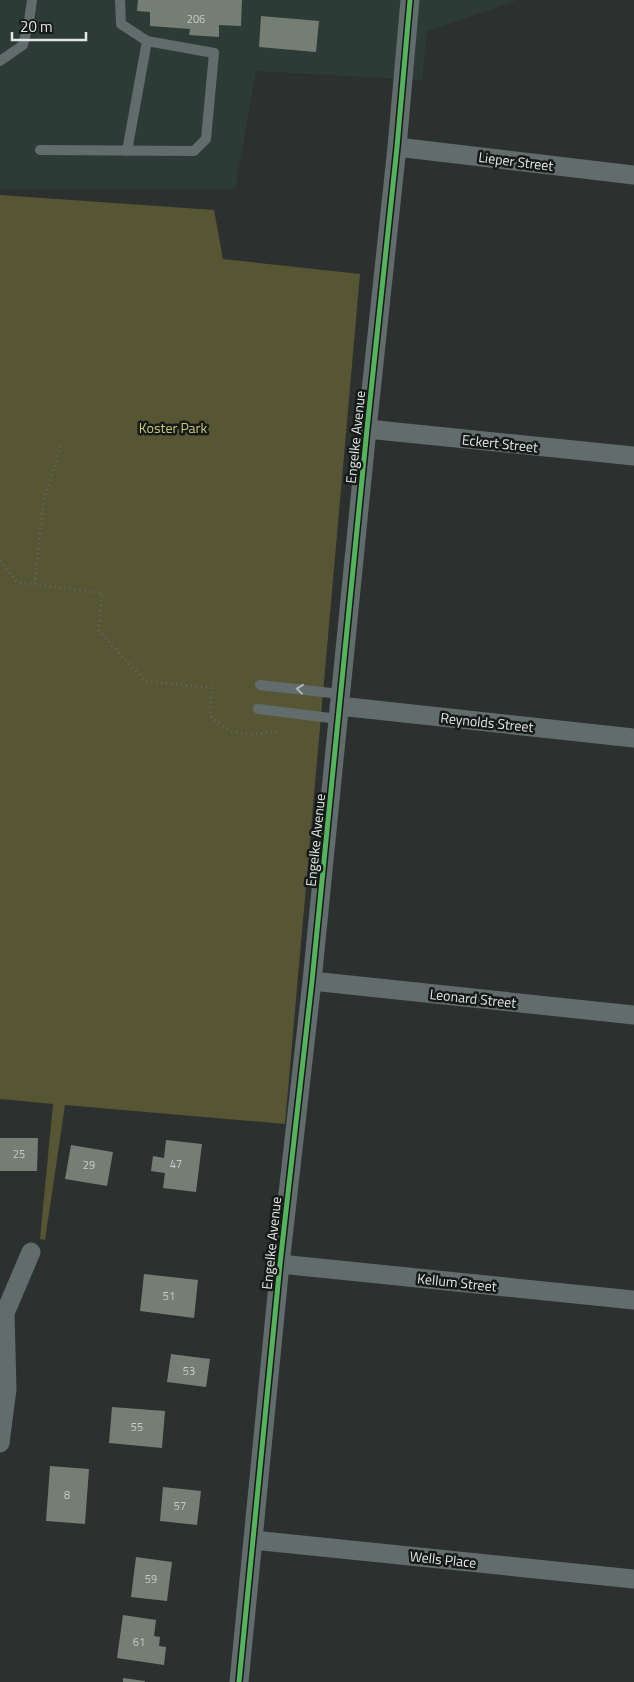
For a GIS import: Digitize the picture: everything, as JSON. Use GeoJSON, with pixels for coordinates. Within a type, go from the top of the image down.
{"type":"FeatureCollection","features":[{"type":"Feature","properties":{"kind":"street","name":"Engelke Avenue"},"geometry":{"type":"LineString","coordinates":[[239,1682],[280,1264],[312,981],[397,147],[410,0]]}},
{"type":"Feature","properties":{"kind":"street","name":"Lieper Street"},"geometry":{"type":"LineString","coordinates":[[397,147],[634,175]]}},
{"type":"Feature","properties":{"kind":"street","name":"Eckert Street"},"geometry":{"type":"LineString","coordinates":[[367,429],[634,456]]}},
{"type":"Feature","properties":{"kind":"street","name":"Reynolds Street"},"geometry":{"type":"LineString","coordinates":[[339,706],[634,738]]}},
{"type":"Feature","properties":{"kind":"street","name":"Leonard Street"},"geometry":{"type":"LineString","coordinates":[[312,981],[634,1015]]}},
{"type":"Feature","properties":{"kind":"street"},"geometry":{"type":"LineString","coordinates":[[0,1443],[7,1389],[5,1313],[31,1252]]}},
{"type":"Feature","properties":{"kind":"street","name":"Kellum Street"},"geometry":{"type":"LineString","coordinates":[[280,1264],[634,1300]]}},
{"type":"Feature","properties":{"kind":"street","name":"Wells Place"},"geometry":{"type":"LineString","coordinates":[[253,1540],[634,1579]]}},
{"type":"Feature","properties":{"kind":"lane"},"geometry":{"type":"LineString","coordinates":[[0,61],[23,45],[32,0]]}},
{"type":"Feature","properties":{"kind":"lane"},"geometry":{"type":"LineString","coordinates":[[40,150],[194,151],[206,139],[214,53],[148,41],[120,24],[120,0]]}},
{"type":"Feature","properties":{"kind":"lane"},"geometry":{"type":"LineString","coordinates":[[127,151],[148,41]]}},
{"type":"Feature","properties":{"kind":"lane"},"geometry":{"type":"LineString","coordinates":[[260,685],[339,706]]}},
{"type":"Feature","properties":{"kind":"lane"},"geometry":{"type":"LineString","coordinates":[[258,709],[339,706]]}},
{"type":"Feature","properties":{"kind":"path"},"geometry":{"type":"LineString","coordinates":[[35,584],[43,503],[62,442]]}},
{"type":"Feature","properties":{"kind":"path"},"geometry":{"type":"LineString","coordinates":[[0,561],[17,582],[102,593],[99,631],[145,680],[212,688],[210,716],[220,726],[246,734],[260,734],[282,730]]}},
{"type":"Feature","properties":{"kind":"shaded area"},"geometry":{"type":"Polygon","coordinates":[[[0,0],[518,0],[427,31],[422,80],[256,71],[235,189],[0,189],[0,0]]]}},
{"type":"Feature","properties":{"kind":"green space","name":"Koster Park"},"geometry":{"type":"Polygon","coordinates":[[[0,195],[214,210],[223,259],[360,274],[285,1124],[65,1105],[45,1240],[40,1239],[53,1104],[0,1099],[0,195]]]}},
{"type":"Feature","properties":{"kind":"building"},"geometry":{"type":"Polygon","coordinates":[[[138,0],[242,0],[241,26],[219,25],[219,37],[189,35],[190,29],[150,26],[150,12],[137,11],[138,0]]]}},
{"type":"Feature","properties":{"kind":"building"},"geometry":{"type":"Polygon","coordinates":[[[261,16],[319,21],[316,52],[259,47],[261,16]]]}},
{"type":"Feature","properties":{"kind":"building"},"geometry":{"type":"Polygon","coordinates":[[[0,1138],[38,1138],[37,1171],[0,1171],[0,1138]]]}},
{"type":"Feature","properties":{"kind":"building"},"geometry":{"type":"Polygon","coordinates":[[[166,1140],[202,1144],[196,1192],[163,1188],[165,1173],[151,1171],[153,1156],[164,1158],[166,1140]]]}},
{"type":"Feature","properties":{"kind":"building"},"geometry":{"type":"Polygon","coordinates":[[[71,1145],[113,1152],[107,1186],[65,1179],[71,1145]]]}},
{"type":"Feature","properties":{"kind":"building"},"geometry":{"type":"Polygon","coordinates":[[[144,1274],[198,1280],[194,1318],[140,1311],[144,1274]]]}},
{"type":"Feature","properties":{"kind":"building"},"geometry":{"type":"Polygon","coordinates":[[[171,1354],[210,1359],[206,1387],[167,1382],[171,1354]]]}},
{"type":"Feature","properties":{"kind":"building"},"geometry":{"type":"Polygon","coordinates":[[[112,1407],[165,1411],[162,1448],[109,1443],[112,1407]]]}},
{"type":"Feature","properties":{"kind":"building"},"geometry":{"type":"Polygon","coordinates":[[[50,1466],[89,1469],[85,1524],[46,1521],[50,1466]]]}},
{"type":"Feature","properties":{"kind":"building"},"geometry":{"type":"Polygon","coordinates":[[[163,1487],[201,1491],[197,1525],[160,1521],[163,1487]]]}},
{"type":"Feature","properties":{"kind":"building"},"geometry":{"type":"Polygon","coordinates":[[[136,1557],[172,1562],[167,1601],[131,1597],[136,1557]]]}},
{"type":"Feature","properties":{"kind":"building"},"geometry":{"type":"Polygon","coordinates":[[[123,1615],[156,1620],[154,1636],[160,1637],[159,1646],[166,1647],[164,1665],[117,1658],[123,1615]]]}},
{"type":"Feature","properties":{"kind":"building"},"geometry":{"type":"Polygon","coordinates":[[[123,1678],[145,1681],[145,1682],[123,1682],[123,1678]]]}},
{"type":"Feature","properties":{"kind":"cycle path"},"geometry":{"type":"LineString","coordinates":[[239,1682],[280,1264],[312,981],[397,147],[410,0]]}}]}
